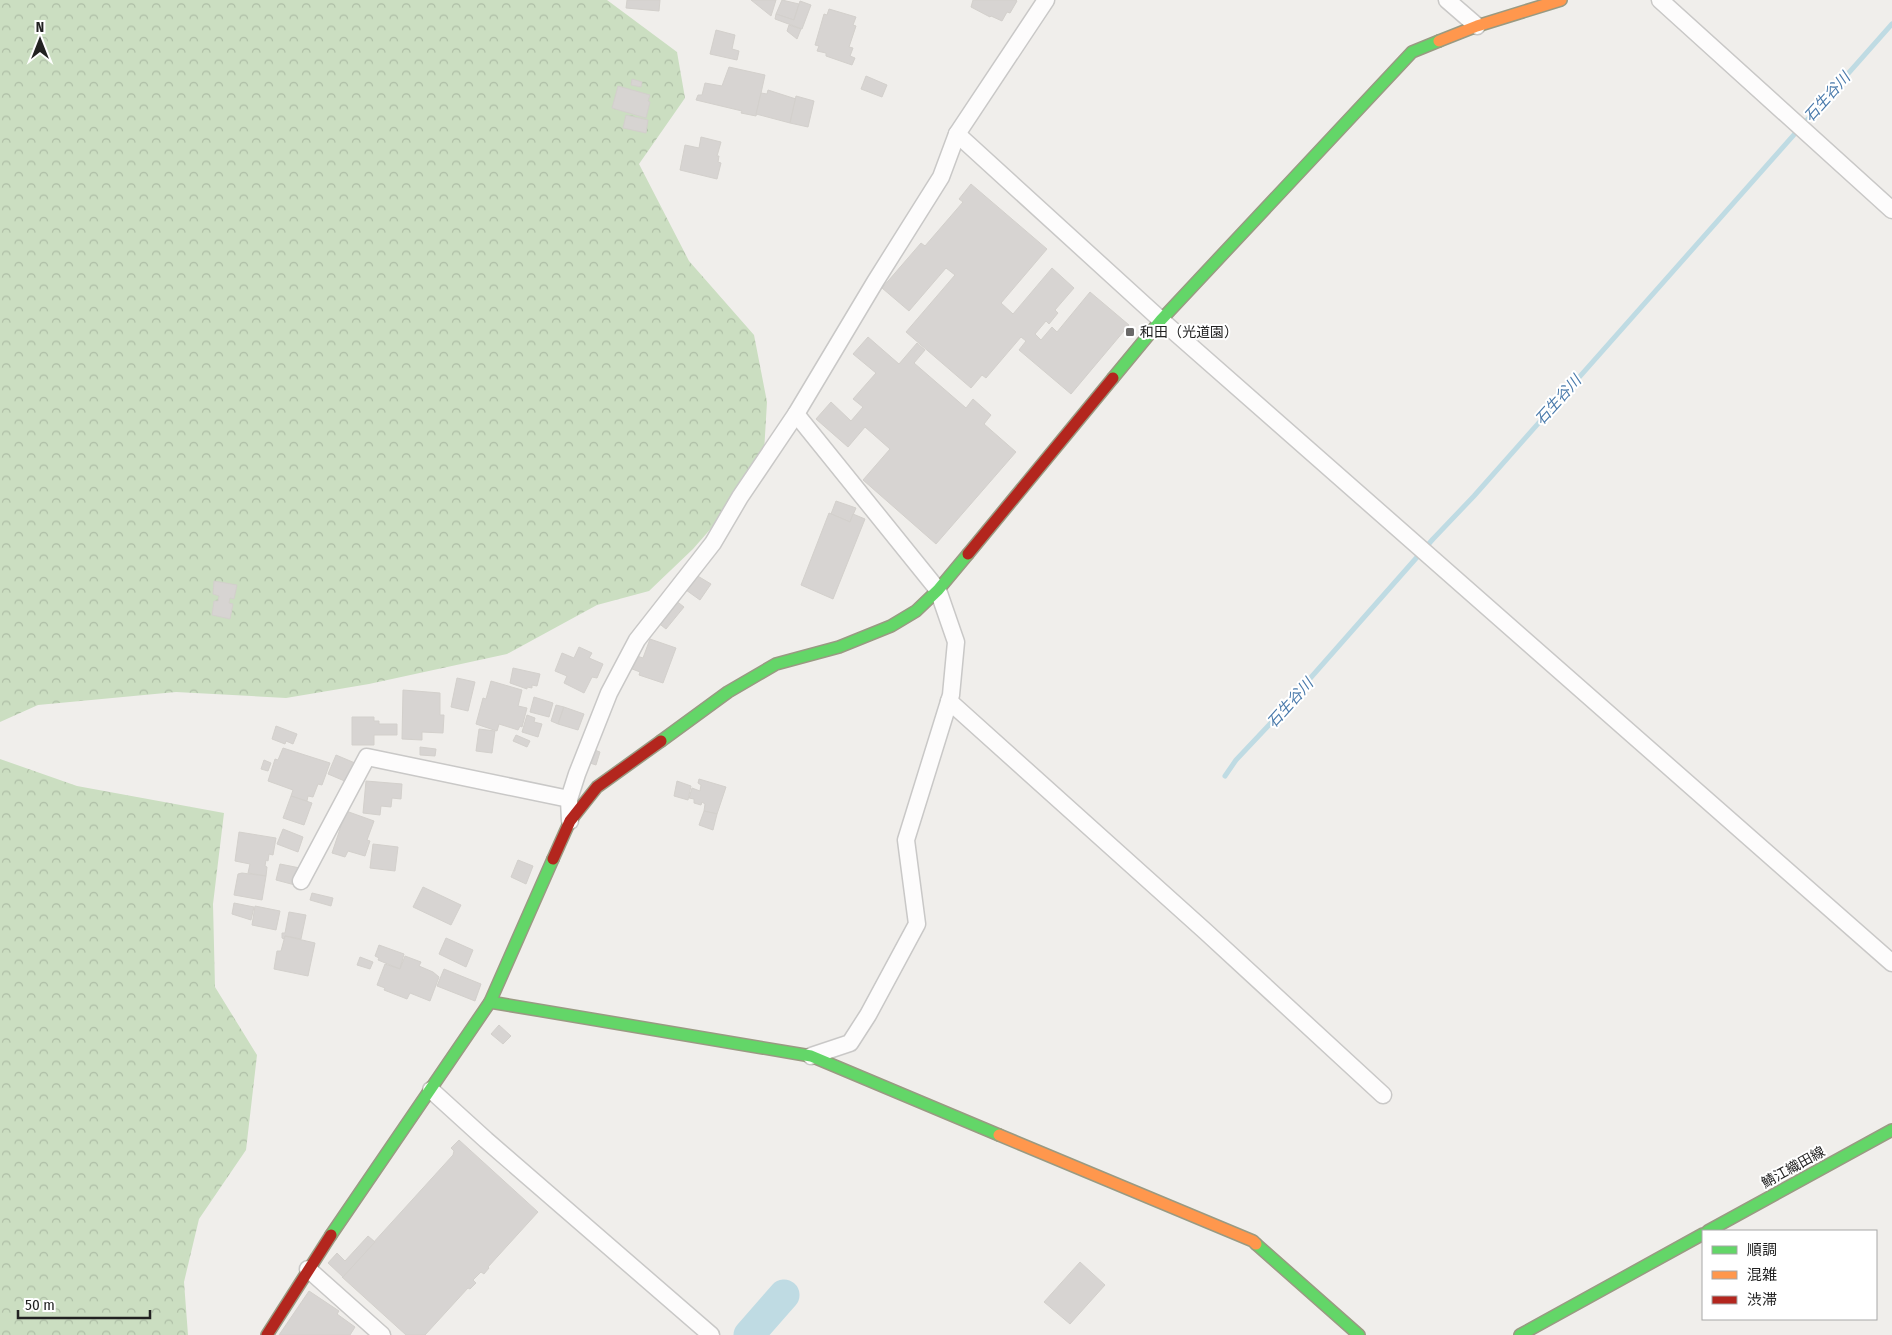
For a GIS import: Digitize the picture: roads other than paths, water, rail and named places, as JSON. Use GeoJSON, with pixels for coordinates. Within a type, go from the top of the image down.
{"type":"FeatureCollection","features":[{"type":"Feature","properties":{"kind":"street"},"geometry":{"type":"LineString","coordinates":[[570,821],[569,799],[576,774],[609,693],[638,640],[713,543],[740,497],[796,414],[875,282],[941,177],[957,134],[1046,0]]}},
{"type":"Feature","properties":{"kind":"street"},"geometry":{"type":"LineString","coordinates":[[1447,0],[1477,26]]}},
{"type":"Feature","properties":{"kind":"street"},"geometry":{"type":"LineString","coordinates":[[267,1335],[308,1269],[490,1002],[570,821],[598,787],[728,692],[776,664],[839,648],[890,626],[916,611],[938,590],[1161,320],[1412,52],[1477,26],[1561,0]]}},
{"type":"Feature","properties":{"kind":"street"},"geometry":{"type":"LineString","coordinates":[[1660,0],[1892,210]]}},
{"type":"Feature","properties":{"kind":"street"},"geometry":{"type":"LineString","coordinates":[[957,134],[1161,320],[1892,962]]}},
{"type":"Feature","properties":{"kind":"street"},"geometry":{"type":"LineString","coordinates":[[796,414],[938,590],[956,642],[949,701],[906,840],[917,924],[868,1015],[850,1043],[811,1056]]}},
{"type":"Feature","properties":{"kind":"street"},"geometry":{"type":"LineString","coordinates":[[949,701],[1205,931],[1383,1095]]}},
{"type":"Feature","properties":{"kind":"street"},"geometry":{"type":"LineString","coordinates":[[301,881],[366,757],[569,799]]}},
{"type":"Feature","properties":{"kind":"street"},"geometry":{"type":"LineString","coordinates":[[490,1002],[811,1056],[1253,1241],[1359,1335]]}},
{"type":"Feature","properties":{"kind":"street"},"geometry":{"type":"LineString","coordinates":[[431,1090],[711,1335]]}},
{"type":"Feature","properties":{"kind":"street","name":"鯖江織田線"},"geometry":{"type":"LineString","coordinates":[[1710,1230],[1892,1130]]}},
{"type":"Feature","properties":{"kind":"street"},"geometry":{"type":"LineString","coordinates":[[1520,1335],[1702,1235]]}},
{"type":"Feature","properties":{"kind":"street"},"geometry":{"type":"LineString","coordinates":[[308,1269],[382,1335]]}},
{"type":"Feature","properties":{"kind":"waterway","name":"石生谷川"},"geometry":{"type":"LineString","coordinates":[[1225,776],[1236,760],[1433,539],[1474,496],[1892,24]]}},
{"type":"Feature","properties":{"kind":"waterway","name":"石生谷川"},"geometry":{"type":"LineString","coordinates":[[749,1335],[784,1295]]}},
{"type":"Feature","properties":{"kind":"place","name":"和田（光道園）"},"geometry":{"type":"Point","coordinates":[1130,332]}}]}
